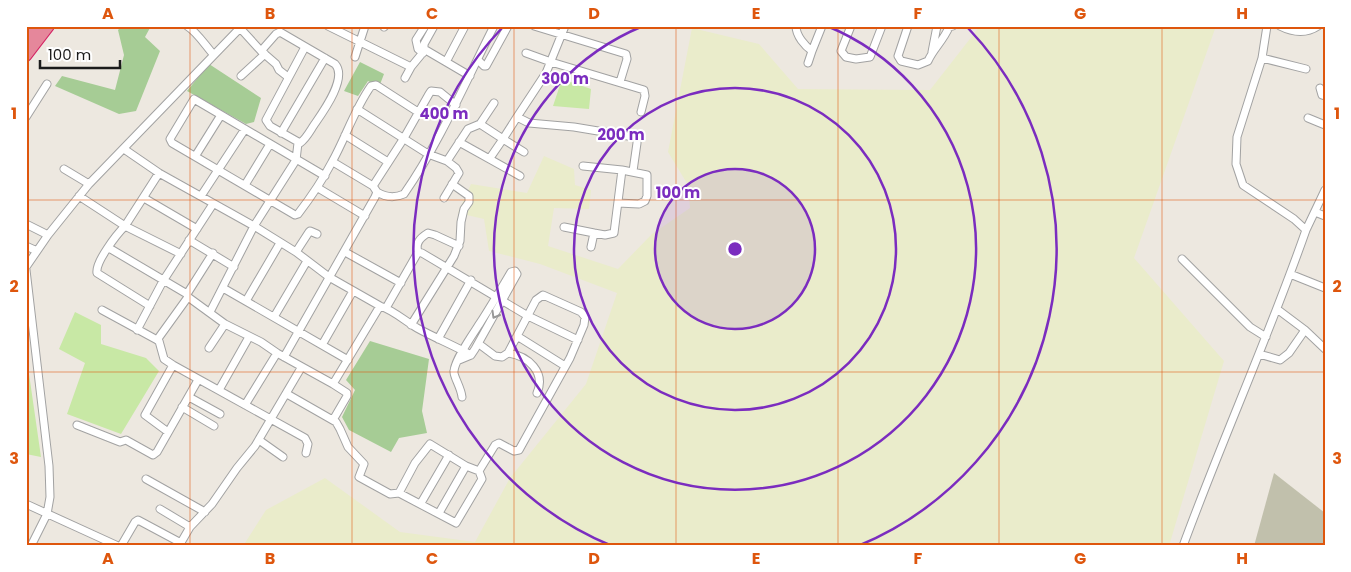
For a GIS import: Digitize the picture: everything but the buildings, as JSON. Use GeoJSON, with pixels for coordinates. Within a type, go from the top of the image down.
{"type":"FeatureCollection","features":[{"type":"Feature","properties":{"kind":"highway"},"geometry":{"type":"LineString","coordinates":[[26,41],[37,26]]}},
{"type":"Feature","properties":{"kind":"highway"},"geometry":{"type":"LineString","coordinates":[[26,56],[49,26]]}},
{"type":"Feature","properties":{"kind":"street"},"geometry":{"type":"LineString","coordinates":[[187,26],[194,31],[213,54]]}},
{"type":"Feature","properties":{"kind":"street"},"geometry":{"type":"LineString","coordinates":[[328,26],[411,67]]}},
{"type":"Feature","properties":{"kind":"street"},"geometry":{"type":"LineString","coordinates":[[355,57],[366,26]]}},
{"type":"Feature","properties":{"kind":"street"},"geometry":{"type":"LineString","coordinates":[[425,26],[416,40],[418,49],[470,76]]}},
{"type":"Feature","properties":{"kind":"street"},"geometry":{"type":"LineString","coordinates":[[405,78],[411,67],[424,52],[424,44],[434,26]]}},
{"type":"Feature","properties":{"kind":"street"},"geometry":{"type":"LineString","coordinates":[[446,62],[465,26]]}},
{"type":"Feature","properties":{"kind":"street"},"geometry":{"type":"LineString","coordinates":[[478,60],[486,66],[508,26]]}},
{"type":"Feature","properties":{"kind":"street"},"geometry":{"type":"LineString","coordinates":[[534,26],[626,54],[627,59],[620,82]]}},
{"type":"Feature","properties":{"kind":"street"},"geometry":{"type":"LineString","coordinates":[[490,158],[546,73],[565,26]]}},
{"type":"Feature","properties":{"kind":"street"},"geometry":{"type":"LineString","coordinates":[[796,26],[796,31],[806,48],[812,51]]}},
{"type":"Feature","properties":{"kind":"street"},"geometry":{"type":"LineString","coordinates":[[808,63],[822,26]]}},
{"type":"Feature","properties":{"kind":"street"},"geometry":{"type":"LineString","coordinates":[[851,26],[841,51],[846,57],[856,59],[870,57],[882,26]]}},
{"type":"Feature","properties":{"kind":"street"},"geometry":{"type":"LineString","coordinates":[[908,26],[898,53],[901,61],[918,65],[926,63],[949,27]]}},
{"type":"Feature","properties":{"kind":"street"},"geometry":{"type":"LineString","coordinates":[[932,52],[937,26]]}},
{"type":"Feature","properties":{"kind":"street"},"geometry":{"type":"LineString","coordinates":[[1267,26],[1262,58],[1237,137],[1238,174],[1243,185],[1294,219],[1306,230]]}},
{"type":"Feature","properties":{"kind":"street"},"geometry":{"type":"LineString","coordinates":[[1280,26],[1294,31],[1307,31],[1318,26]]}},
{"type":"Feature","properties":{"kind":"street"},"geometry":{"type":"LineString","coordinates":[[31,546],[47,514],[50,497],[49,466],[26,269],[48,235],[89,184],[241,27],[276,64],[279,70],[290,74]]}},
{"type":"Feature","properties":{"kind":"street"},"geometry":{"type":"LineString","coordinates":[[333,162],[383,195],[404,194],[417,175],[456,105],[494,27],[504,34]]}},
{"type":"Feature","properties":{"kind":"street"},"geometry":{"type":"LineString","coordinates":[[241,76],[263,52],[276,34],[280,32],[335,64],[338,69],[335,89],[326,109],[302,142],[298,143]]}},
{"type":"Feature","properties":{"kind":"street"},"geometry":{"type":"LineString","coordinates":[[298,143],[268,125],[266,120],[305,48]]}},
{"type":"Feature","properties":{"kind":"street"},"geometry":{"type":"LineString","coordinates":[[526,52],[551,62],[644,90],[645,96],[641,112]]}},
{"type":"Feature","properties":{"kind":"street"},"geometry":{"type":"LineString","coordinates":[[281,133],[324,58]]}},
{"type":"Feature","properties":{"kind":"street"},"geometry":{"type":"LineString","coordinates":[[1262,58],[1306,69]]}},
{"type":"Feature","properties":{"kind":"street"},"geometry":{"type":"LineString","coordinates":[[26,117],[47,84]]}},
{"type":"Feature","properties":{"kind":"street"},"geometry":{"type":"LineString","coordinates":[[325,176],[195,99],[192,100],[170,139],[172,143],[196,155],[219,171],[296,215],[318,188],[325,176],[357,109],[370,87],[375,85],[418,112]]}},
{"type":"Feature","properties":{"kind":"street"},"geometry":{"type":"LineString","coordinates":[[1320,88],[1325,96]]}},
{"type":"Feature","properties":{"kind":"street"},"geometry":{"type":"LineString","coordinates":[[284,357],[365,216],[388,162],[431,91],[440,92],[456,105]]}},
{"type":"Feature","properties":{"kind":"street"},"geometry":{"type":"LineString","coordinates":[[447,161],[468,129],[480,124],[494,103]]}},
{"type":"Feature","properties":{"kind":"street"},"geometry":{"type":"LineString","coordinates":[[357,109],[428,154],[447,161],[458,170],[444,198]]}},
{"type":"Feature","properties":{"kind":"street"},"geometry":{"type":"LineString","coordinates":[[196,155],[221,115]]}},
{"type":"Feature","properties":{"kind":"street"},"geometry":{"type":"LineString","coordinates":[[517,117],[531,123],[574,127],[634,137],[637,139],[637,143],[633,171]]}},
{"type":"Feature","properties":{"kind":"street"},"geometry":{"type":"LineString","coordinates":[[1308,118],[1325,125]]}},
{"type":"Feature","properties":{"kind":"street"},"geometry":{"type":"LineString","coordinates":[[480,124],[524,152]]}},
{"type":"Feature","properties":{"kind":"street"},"geometry":{"type":"LineString","coordinates":[[201,196],[245,129]]}},
{"type":"Feature","properties":{"kind":"street"},"geometry":{"type":"LineString","coordinates":[[345,135],[388,162]]}},
{"type":"Feature","properties":{"kind":"street"},"geometry":{"type":"LineString","coordinates":[[459,142],[520,176]]}},
{"type":"Feature","properties":{"kind":"street"},"geometry":{"type":"LineString","coordinates":[[210,312],[254,226],[296,160],[298,143]]}},
{"type":"Feature","properties":{"kind":"street"},"geometry":{"type":"LineString","coordinates":[[245,185],[270,144]]}},
{"type":"Feature","properties":{"kind":"street"},"geometry":{"type":"LineString","coordinates":[[124,149],[159,173],[254,226],[296,252],[329,278],[438,340],[471,355]]}},
{"type":"Feature","properties":{"kind":"street"},"geometry":{"type":"LineString","coordinates":[[583,166],[633,171],[648,176],[646,199],[639,204],[618,203]]}},
{"type":"Feature","properties":{"kind":"street"},"geometry":{"type":"LineString","coordinates":[[64,169],[89,184]]}},
{"type":"Feature","properties":{"kind":"street"},"geometry":{"type":"LineString","coordinates":[[564,227],[605,235],[614,233],[622,170]]}},
{"type":"Feature","properties":{"kind":"street"},"geometry":{"type":"LineString","coordinates":[[150,306],[97,273],[97,266],[159,173]]}},
{"type":"Feature","properties":{"kind":"street"},"geometry":{"type":"LineString","coordinates":[[411,325],[454,256],[460,241],[461,222],[464,209],[469,202],[469,196],[452,184]]}},
{"type":"Feature","properties":{"kind":"street"},"geometry":{"type":"LineString","coordinates":[[318,188],[365,216]]}},
{"type":"Feature","properties":{"kind":"street"},"geometry":{"type":"LineString","coordinates":[[1183,546],[1201,496],[1277,309],[1306,230],[1325,190]]}},
{"type":"Feature","properties":{"kind":"street"},"geometry":{"type":"LineString","coordinates":[[79,196],[125,226],[181,254]]}},
{"type":"Feature","properties":{"kind":"street"},"geometry":{"type":"LineString","coordinates":[[144,198],[197,229]]}},
{"type":"Feature","properties":{"kind":"street"},"geometry":{"type":"LineString","coordinates":[[137,330],[163,281],[213,204]]}},
{"type":"Feature","properties":{"kind":"street"},"geometry":{"type":"LineString","coordinates":[[1315,212],[1325,216]]}},
{"type":"Feature","properties":{"kind":"street"},"geometry":{"type":"LineString","coordinates":[[26,224],[48,235]]}},
{"type":"Feature","properties":{"kind":"street"},"geometry":{"type":"LineString","coordinates":[[296,252],[308,232],[317,234]]}},
{"type":"Feature","properties":{"kind":"street"},"geometry":{"type":"LineString","coordinates":[[333,384],[383,307],[401,283],[418,252],[416,247],[418,243],[428,233],[458,246]]}},
{"type":"Feature","properties":{"kind":"street"},"geometry":{"type":"LineString","coordinates":[[592,247],[594,233]]}},
{"type":"Feature","properties":{"kind":"street"},"geometry":{"type":"LineString","coordinates":[[189,240],[234,267]]}},
{"type":"Feature","properties":{"kind":"street"},"geometry":{"type":"LineString","coordinates":[[246,301],[280,243]]}},
{"type":"Feature","properties":{"kind":"street"},"geometry":{"type":"LineString","coordinates":[[26,246],[36,252]]}},
{"type":"Feature","properties":{"kind":"street"},"geometry":{"type":"LineString","coordinates":[[108,248],[187,296],[226,324],[264,344],[301,368],[333,384],[348,395],[333,420]]}},
{"type":"Feature","properties":{"kind":"street"},"geometry":{"type":"LineString","coordinates":[[345,252],[401,283]]}},
{"type":"Feature","properties":{"kind":"street"},"geometry":{"type":"LineString","coordinates":[[418,252],[471,280],[528,316],[578,340]]}},
{"type":"Feature","properties":{"kind":"street"},"geometry":{"type":"LineString","coordinates":[[157,340],[213,253]]}},
{"type":"Feature","properties":{"kind":"street"},"geometry":{"type":"LineString","coordinates":[[1182,259],[1250,327],[1266,337]]}},
{"type":"Feature","properties":{"kind":"street"},"geometry":{"type":"LineString","coordinates":[[274,317],[307,261]]}},
{"type":"Feature","properties":{"kind":"street"},"geometry":{"type":"LineString","coordinates":[[459,360],[471,355],[478,344],[517,274],[515,271],[511,272],[462,350],[454,372],[462,397]]}},
{"type":"Feature","properties":{"kind":"street"},"geometry":{"type":"LineString","coordinates":[[1290,274],[1325,288]]}},
{"type":"Feature","properties":{"kind":"street"},"geometry":{"type":"LineString","coordinates":[[438,340],[471,280]]}},
{"type":"Feature","properties":{"kind":"street"},"geometry":{"type":"LineString","coordinates":[[223,288],[348,360]]}},
{"type":"Feature","properties":{"kind":"street"},"geometry":{"type":"LineString","coordinates":[[322,345],[353,291]]}},
{"type":"Feature","properties":{"kind":"street"},"geometry":{"type":"LineString","coordinates":[[478,344],[495,356],[502,357],[508,353],[536,300],[543,295],[581,312],[585,320],[566,366],[519,450],[514,451],[497,444],[479,471]]}},
{"type":"Feature","properties":{"kind":"street"},"geometry":{"type":"LineString","coordinates":[[1277,309],[1305,330],[1325,350]]}},
{"type":"Feature","properties":{"kind":"street"},"geometry":{"type":"LineString","coordinates":[[102,310],[157,340],[164,359],[173,365],[304,438],[308,444],[306,453]]}},
{"type":"Feature","properties":{"kind":"street"},"geometry":{"type":"LineString","coordinates":[[209,348],[226,324]]}},
{"type":"Feature","properties":{"kind":"street"},"geometry":{"type":"LineString","coordinates":[[1259,354],[1280,360],[1288,353],[1305,330]]}},
{"type":"Feature","properties":{"kind":"street"},"geometry":{"type":"LineString","coordinates":[[517,336],[566,366]]}},
{"type":"Feature","properties":{"kind":"street"},"geometry":{"type":"LineString","coordinates":[[219,390],[248,337]]}},
{"type":"Feature","properties":{"kind":"street"},"geometry":{"type":"LineString","coordinates":[[245,405],[277,353]]}},
{"type":"Feature","properties":{"kind":"street"},"geometry":{"type":"LineString","coordinates":[[508,353],[514,354],[536,369],[541,380],[538,393]]}},
{"type":"Feature","properties":{"kind":"street"},"geometry":{"type":"LineString","coordinates":[[168,432],[145,415],[173,365]]}},
{"type":"Feature","properties":{"kind":"street"},"geometry":{"type":"LineString","coordinates":[[26,504],[108,544],[119,546],[137,520],[180,544],[190,527],[221,493],[237,468],[259,440],[301,368]]}},
{"type":"Feature","properties":{"kind":"street"},"geometry":{"type":"LineString","coordinates":[[77,425],[120,442],[126,440],[153,455],[157,452],[198,380]]}},
{"type":"Feature","properties":{"kind":"street"},"geometry":{"type":"LineString","coordinates":[[287,394],[333,420],[340,428],[348,447],[364,464],[359,477],[390,494],[399,493],[439,513],[452,522],[458,522],[482,478],[479,471],[466,466],[431,444],[428,444],[415,463],[399,493]]}},
{"type":"Feature","properties":{"kind":"street"},"geometry":{"type":"LineString","coordinates":[[189,397],[220,414]]}},
{"type":"Feature","properties":{"kind":"street"},"geometry":{"type":"LineString","coordinates":[[182,408],[214,426]]}},
{"type":"Feature","properties":{"kind":"street"},"geometry":{"type":"LineString","coordinates":[[259,440],[284,457]]}},
{"type":"Feature","properties":{"kind":"street"},"geometry":{"type":"LineString","coordinates":[[421,504],[449,455]]}},
{"type":"Feature","properties":{"kind":"street"},"geometry":{"type":"LineString","coordinates":[[439,513],[466,466]]}},
{"type":"Feature","properties":{"kind":"street"},"geometry":{"type":"LineString","coordinates":[[146,478],[205,512]]}},
{"type":"Feature","properties":{"kind":"street"},"geometry":{"type":"LineString","coordinates":[[160,508],[190,527]]}},
{"type":"Feature","properties":{"kind":"shaded area"},"geometry":{"type":"Polygon","coordinates":[[[980,26],[1216,26],[1134,258],[1224,361],[1169,546],[243,546],[266,510],[325,478],[400,532],[475,542],[510,478],[586,384],[617,293],[540,264],[489,251],[484,219],[458,213],[471,184],[527,193],[544,156],[574,169],[575,185],[591,190],[589,209],[554,208],[548,246],[618,269],[652,234],[690,208],[688,185],[668,152],[692,28],[759,44],[798,89],[930,90],[980,26]]]}},
{"type":"Feature","properties":{"kind":"shaded area"},"geometry":{"type":"Polygon","coordinates":[[[1274,473],[1325,513],[1325,546],[1254,546],[1274,473]]]}},
{"type":"Feature","properties":{"kind":"green space"},"geometry":{"type":"Polygon","coordinates":[[[122,26],[151,26],[145,37],[160,51],[136,111],[119,114],[55,86],[62,76],[115,90],[124,55],[118,30],[122,26]]]}},
{"type":"Feature","properties":{"kind":"green space"},"geometry":{"type":"Polygon","coordinates":[[[360,62],[384,74],[379,87],[368,81],[358,96],[344,91],[360,62]]]}},
{"type":"Feature","properties":{"kind":"green space"},"geometry":{"type":"Polygon","coordinates":[[[209,64],[261,98],[254,122],[246,124],[187,91],[209,64]]]}},
{"type":"Feature","properties":{"kind":"green space"},"geometry":{"type":"Polygon","coordinates":[[[562,79],[591,89],[589,109],[553,106],[562,79]]]}},
{"type":"Feature","properties":{"kind":"green space"},"geometry":{"type":"Polygon","coordinates":[[[75,312],[101,325],[101,344],[146,358],[159,371],[121,434],[67,414],[85,363],[59,349],[75,312]]]}},
{"type":"Feature","properties":{"kind":"green space"},"geometry":{"type":"Polygon","coordinates":[[[370,341],[429,359],[422,411],[427,433],[399,438],[391,452],[349,430],[342,417],[355,390],[346,380],[370,341]]]}},
{"type":"Feature","properties":{"kind":"green space"},"geometry":{"type":"Polygon","coordinates":[[[26,353],[41,457],[26,454],[26,353]]]}}]}
